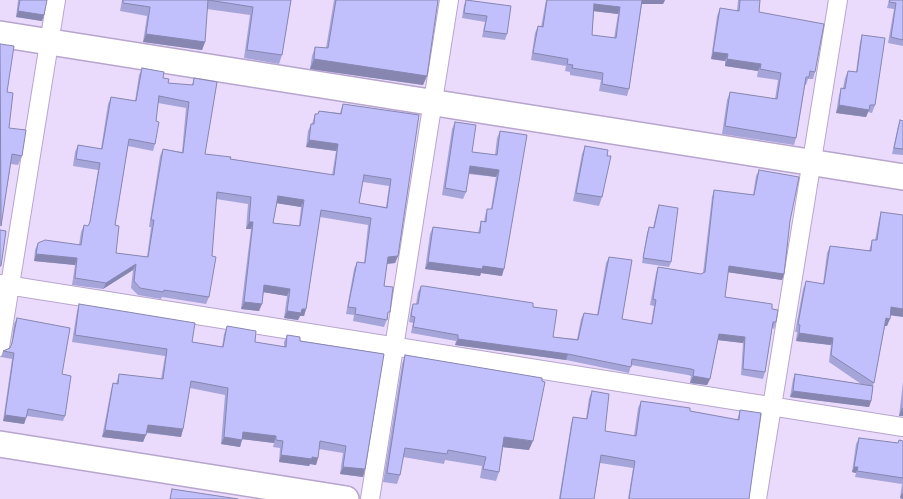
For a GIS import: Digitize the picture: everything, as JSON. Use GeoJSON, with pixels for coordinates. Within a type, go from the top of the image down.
{"type":"FeatureCollection","features":[{"type":"Feature","properties":{"kind":"street"},"geometry":{"type":"LineString","coordinates":[[0,347],[5,285],[56,0]]}},
{"type":"Feature","properties":{"kind":"street"},"geometry":{"type":"LineString","coordinates":[[370,499],[449,0]]}},
{"type":"Feature","properties":{"kind":"street"},"geometry":{"type":"LineString","coordinates":[[757,499],[838,0]]}},
{"type":"Feature","properties":{"kind":"street"},"geometry":{"type":"LineString","coordinates":[[0,34],[903,177]]}},
{"type":"Feature","properties":{"kind":"street"},"geometry":{"type":"LineString","coordinates":[[5,285],[903,426]]}},
{"type":"Feature","properties":{"kind":"street"},"geometry":{"type":"LineString","coordinates":[[0,444],[346,499]]}},
{"type":"Feature","properties":{"kind":"building"},"geometry":{"type":"Polygon","coordinates":[[[20,0],[47,0],[44,15],[18,11],[20,0]]]}},
{"type":"Feature","properties":{"kind":"building"},"geometry":{"type":"Polygon","coordinates":[[[123,0],[208,0],[205,42],[146,34],[150,7],[123,3],[123,0]]]}},
{"type":"Feature","properties":{"kind":"building"},"geometry":{"type":"Polygon","coordinates":[[[208,0],[291,0],[282,55],[247,50],[253,7],[208,0]]]}},
{"type":"Feature","properties":{"kind":"building"},"geometry":{"type":"Polygon","coordinates":[[[336,0],[438,0],[427,76],[314,59],[315,47],[328,48],[336,0]]]}},
{"type":"Feature","properties":{"kind":"building"},"geometry":{"type":"Polygon","coordinates":[[[466,0],[511,6],[507,34],[484,31],[487,16],[464,13],[466,0]]]}},
{"type":"Feature","properties":{"kind":"building"},"geometry":{"type":"Polygon","coordinates":[[[547,0],[642,0],[629,89],[602,84],[603,73],[572,68],[573,65],[567,64],[568,59],[533,53],[538,26],[543,27],[547,0]],[[594,4],[592,35],[616,38],[620,7],[594,4]]]}},
{"type":"Feature","properties":{"kind":"building"},"geometry":{"type":"Polygon","coordinates":[[[740,0],[760,0],[759,12],[824,24],[815,72],[810,71],[809,77],[806,77],[796,138],[725,126],[730,92],[777,99],[781,73],[760,69],[761,64],[727,59],[728,54],[713,52],[720,8],[739,11],[740,0]]]}},
{"type":"Feature","properties":{"kind":"building"},"geometry":{"type":"Polygon","coordinates":[[[890,0],[903,0],[903,40],[891,37],[896,3],[889,2],[890,0]]]}},
{"type":"Feature","properties":{"kind":"building"},"geometry":{"type":"Polygon","coordinates":[[[862,35],[885,38],[875,105],[870,105],[869,110],[839,105],[841,88],[845,89],[848,71],[857,72],[862,35]]]}},
{"type":"Feature","properties":{"kind":"building"},"geometry":{"type":"Polygon","coordinates":[[[0,44],[14,46],[7,92],[13,93],[9,128],[26,130],[22,156],[12,154],[1,226],[0,44]]]}},
{"type":"Feature","properties":{"kind":"building"},"geometry":{"type":"Polygon","coordinates":[[[142,68],[164,72],[163,78],[169,79],[168,83],[193,85],[194,78],[217,82],[205,154],[334,175],[338,144],[309,140],[311,124],[314,124],[315,114],[318,114],[319,111],[341,114],[343,104],[419,115],[398,256],[388,257],[384,286],[393,287],[390,312],[388,312],[387,320],[355,314],[356,308],[348,307],[357,262],[365,263],[371,218],[321,210],[306,309],[302,309],[301,313],[287,311],[290,289],[264,285],[262,304],[244,302],[253,222],[249,222],[251,197],[217,192],[212,256],[216,257],[209,297],[140,288],[134,281],[136,264],[106,283],[75,278],[77,258],[36,254],[38,243],[45,240],[81,245],[84,225],[88,226],[90,222],[100,163],[76,159],[78,145],[102,149],[111,97],[136,101],[142,68]],[[159,96],[156,121],[159,122],[155,144],[129,139],[115,225],[119,226],[116,253],[148,257],[154,220],[151,220],[163,149],[183,153],[189,102],[159,96]],[[364,175],[359,203],[387,208],[391,179],[364,175]],[[278,196],[273,223],[300,226],[304,200],[278,196]]]}},
{"type":"Feature","properties":{"kind":"building"},"geometry":{"type":"Polygon","coordinates":[[[900,120],[903,121],[903,149],[894,148],[900,120]]]}},
{"type":"Feature","properties":{"kind":"building"},"geometry":{"type":"Polygon","coordinates":[[[455,122],[476,125],[472,152],[497,155],[500,131],[527,135],[504,269],[483,266],[482,269],[428,262],[433,227],[480,233],[481,221],[486,222],[487,209],[492,209],[499,170],[470,166],[466,192],[445,188],[455,122]]]}},
{"type":"Feature","properties":{"kind":"building"},"geometry":{"type":"Polygon","coordinates":[[[585,146],[608,150],[607,156],[611,156],[602,197],[576,193],[585,146]]]}},
{"type":"Feature","properties":{"kind":"building"},"geometry":{"type":"Polygon","coordinates":[[[759,170],[799,177],[790,221],[784,274],[729,266],[725,297],[772,304],[772,309],[778,310],[776,322],[773,322],[765,372],[743,369],[745,337],[719,334],[710,379],[693,376],[694,370],[691,369],[632,359],[631,367],[568,354],[458,339],[458,335],[413,327],[415,317],[411,316],[413,304],[418,304],[421,286],[424,286],[533,303],[533,307],[557,310],[553,337],[578,340],[584,313],[598,315],[609,257],[632,260],[622,319],[652,324],[656,300],[653,299],[658,267],[701,274],[705,272],[714,190],[754,195],[759,170]]]}},
{"type":"Feature","properties":{"kind":"building"},"geometry":{"type":"Polygon","coordinates":[[[659,205],[678,208],[671,262],[643,258],[649,227],[654,228],[659,205]]]}},
{"type":"Feature","properties":{"kind":"building"},"geometry":{"type":"Polygon","coordinates":[[[881,212],[903,215],[903,309],[891,307],[890,319],[886,318],[874,383],[831,355],[833,338],[799,333],[800,325],[798,324],[806,281],[824,284],[830,246],[871,251],[872,240],[877,240],[881,212]]]}},
{"type":"Feature","properties":{"kind":"building"},"geometry":{"type":"Polygon","coordinates":[[[0,230],[6,231],[1,266],[0,266],[0,230]]]}},
{"type":"Feature","properties":{"kind":"building"},"geometry":{"type":"Polygon","coordinates":[[[79,304],[195,323],[192,342],[223,347],[227,326],[256,331],[255,342],[286,347],[287,335],[300,337],[300,341],[384,354],[365,469],[343,467],[346,446],[320,441],[318,458],[312,457],[312,459],[281,455],[283,441],[276,440],[276,436],[243,432],[242,440],[224,437],[228,388],[191,381],[183,429],[148,425],[146,435],[105,430],[113,383],[118,384],[119,374],[163,379],[167,349],[75,335],[79,304]]]}},
{"type":"Feature","properties":{"kind":"building"},"geometry":{"type":"Polygon","coordinates":[[[17,318],[70,328],[62,374],[71,376],[65,416],[28,409],[26,418],[5,415],[14,353],[3,351],[10,348],[17,318]]]}},
{"type":"Feature","properties":{"kind":"building"},"geometry":{"type":"Polygon","coordinates":[[[405,355],[542,378],[542,381],[545,382],[533,441],[504,437],[499,472],[483,469],[486,457],[448,450],[447,454],[405,448],[400,475],[387,473],[405,355]]]}},
{"type":"Feature","properties":{"kind":"building"},"geometry":{"type":"Polygon","coordinates":[[[795,374],[873,386],[871,401],[793,391],[795,374]]]}},
{"type":"Feature","properties":{"kind":"building"},"geometry":{"type":"Polygon","coordinates":[[[592,391],[609,394],[605,431],[636,436],[641,401],[690,408],[690,411],[739,420],[740,410],[761,413],[749,499],[629,499],[635,461],[601,455],[594,499],[560,499],[573,417],[587,419],[592,391]]]}},
{"type":"Feature","properties":{"kind":"building"},"geometry":{"type":"Polygon","coordinates":[[[859,438],[898,443],[899,440],[903,441],[903,478],[857,471],[858,467],[854,467],[859,438]]]}},
{"type":"Feature","properties":{"kind":"building"},"geometry":{"type":"Polygon","coordinates":[[[172,489],[238,499],[170,499],[172,489]]]}}]}
